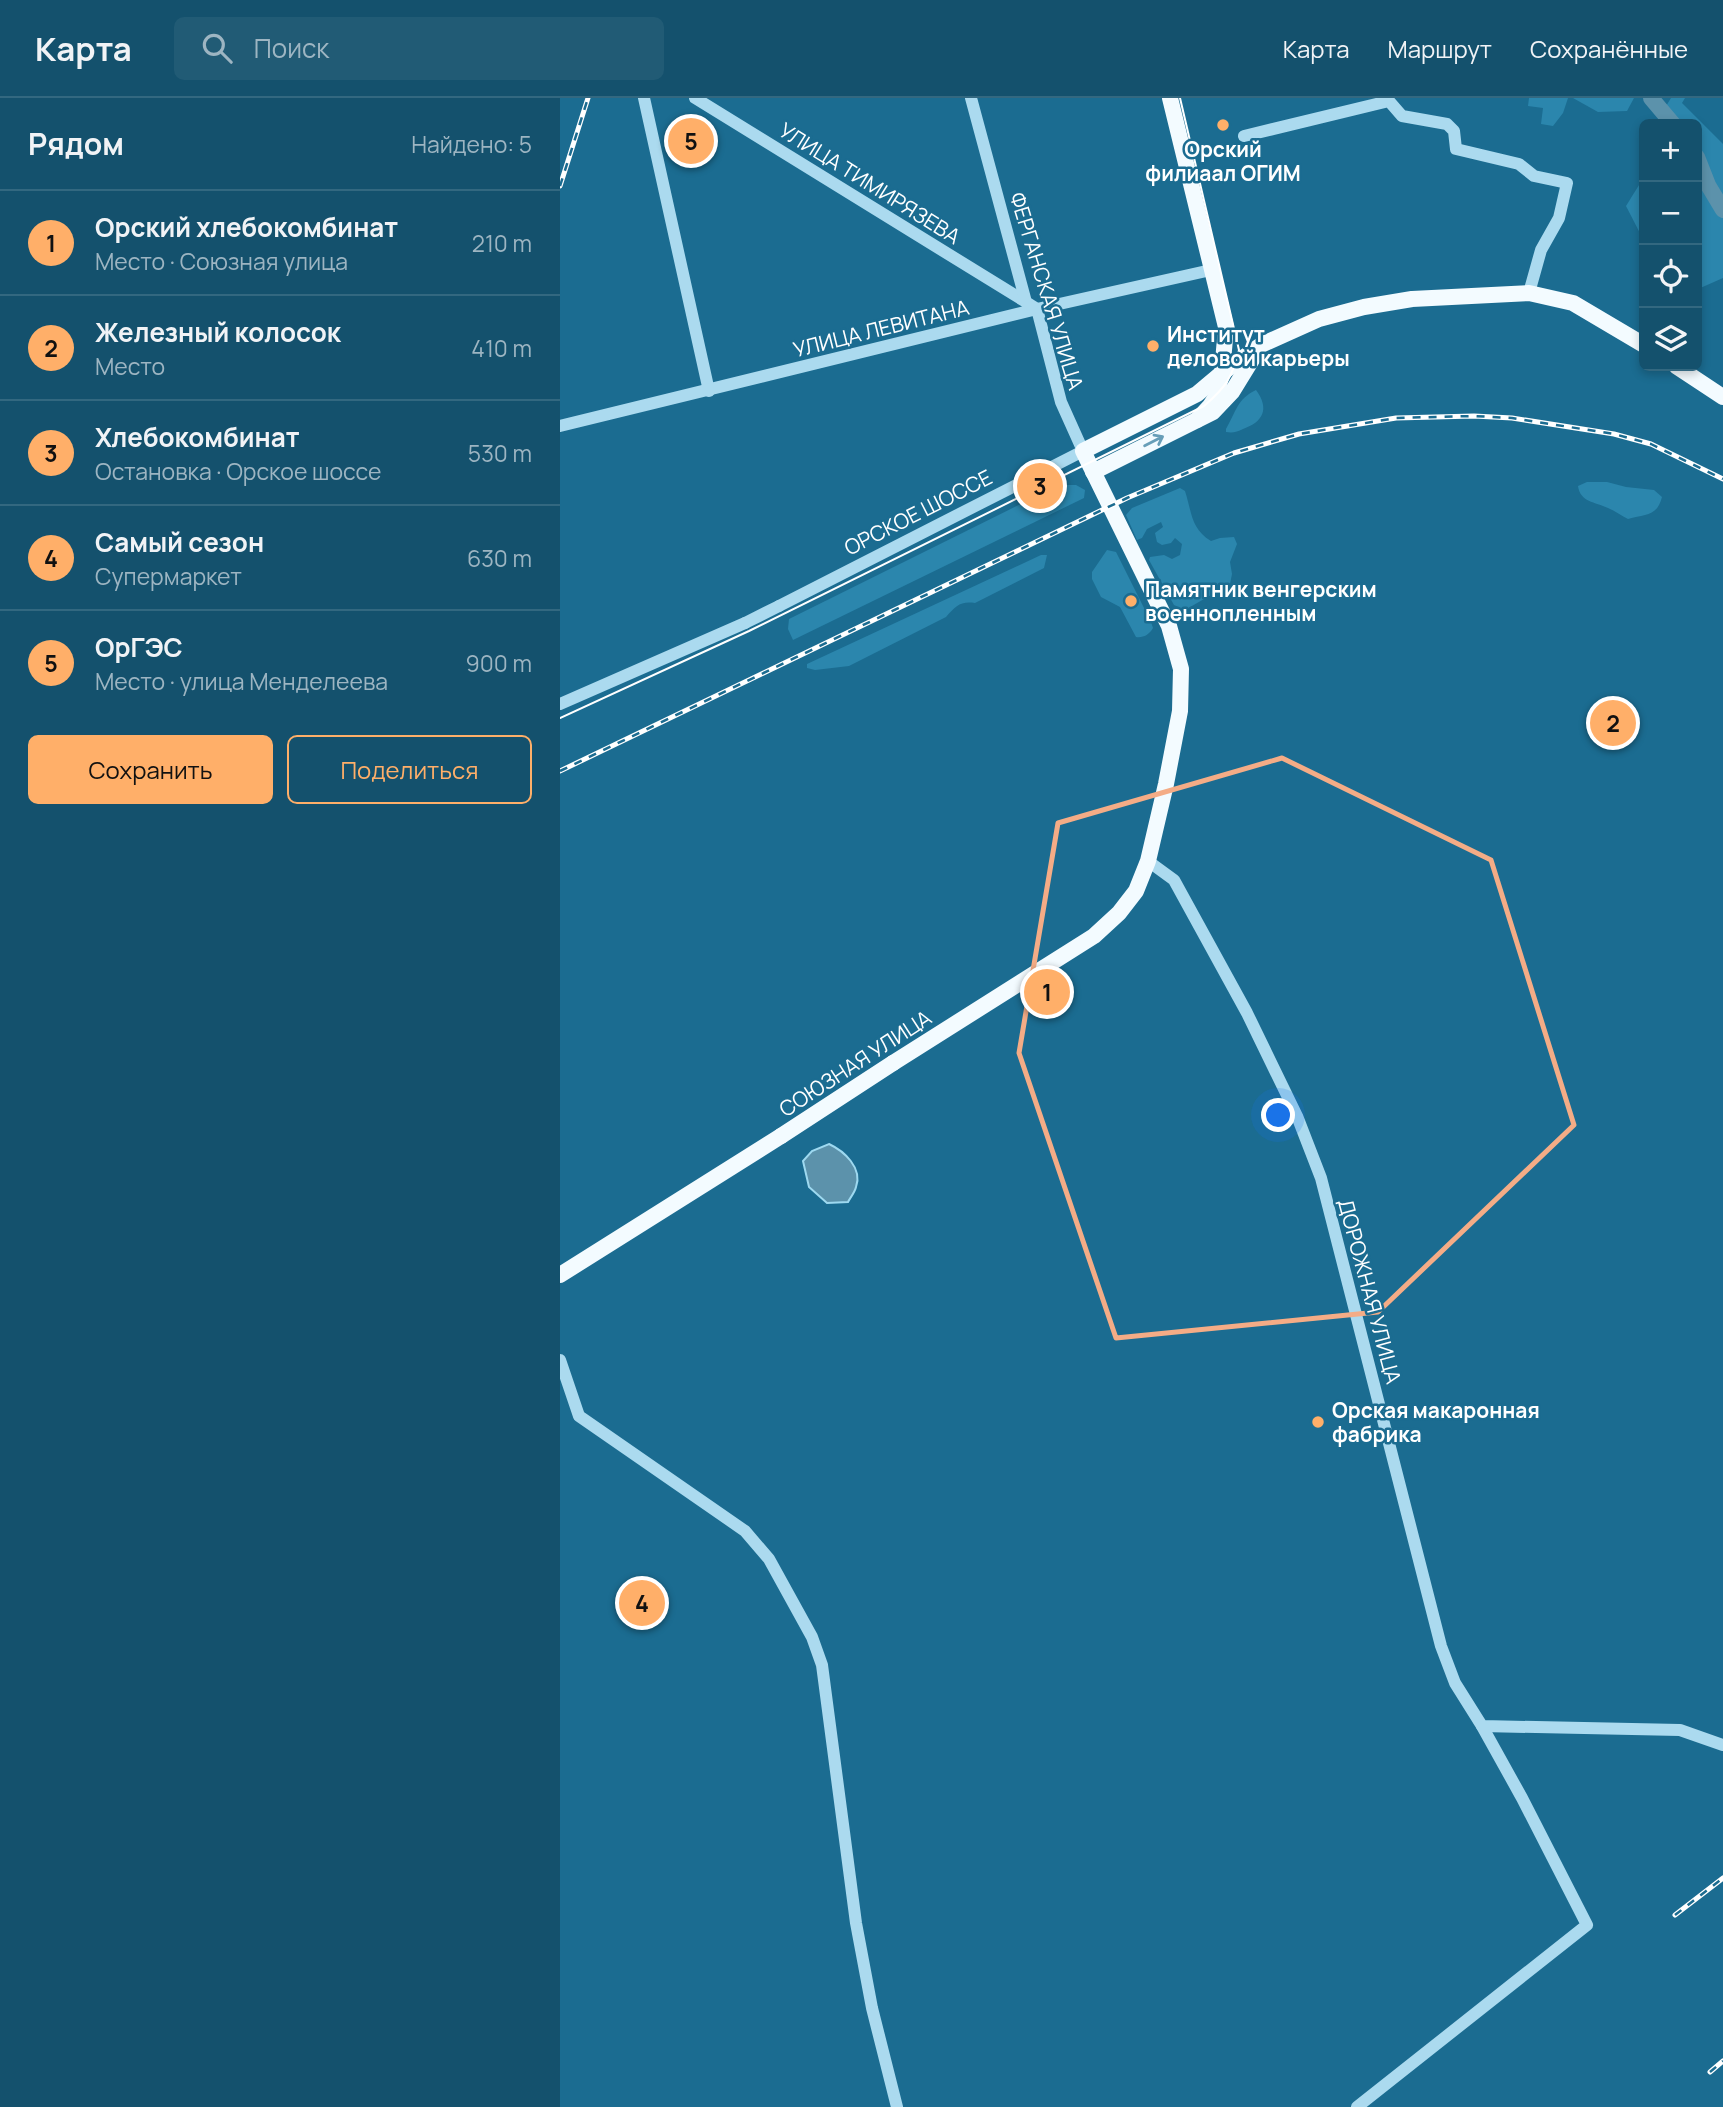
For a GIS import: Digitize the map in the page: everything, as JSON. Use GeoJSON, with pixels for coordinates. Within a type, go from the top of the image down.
{"type":"FeatureCollection","features":[{"type":"Feature","properties":{"kind":"main road"},"geometry":{"type":"LineString","coordinates":[[1170,98],[1226,327],[1222,373],[1216,397],[1198,420]]}},
{"type":"Feature","properties":{"kind":"main road","name":"ОРСКОЕ ШОССЕ"},"geometry":{"type":"LineString","coordinates":[[1083,451],[1197,394],[1261,345],[1319,319],[1364,307],[1412,299],[1529,293],[1573,303],[1639,342]]}},
{"type":"Feature","properties":{"kind":"main road"},"geometry":{"type":"LineString","coordinates":[[1226,327],[1237,341],[1247,346],[1261,345]]}},
{"type":"Feature","properties":{"kind":"main road"},"geometry":{"type":"LineString","coordinates":[[1093,472],[1213,412],[1231,393],[1261,345]]}},
{"type":"Feature","properties":{"kind":"main road"},"geometry":{"type":"LineString","coordinates":[[1684,371],[1723,397]]}},
{"type":"Feature","properties":{"kind":"main road","name":"СОЮЗНАЯ УЛИЦА"},"geometry":{"type":"LineString","coordinates":[[560,1275],[1094,936],[1119,913],[1136,891],[1148,861],[1167,785],[1180,711],[1181,669],[1169,625],[1083,451]]}},
{"type":"Feature","properties":{"kind":"street"},"geometry":{"type":"LineString","coordinates":[[644,98],[709,391]]}},
{"type":"Feature","properties":{"kind":"street","name":"УЛИЦА ТИМИРЯЗЕВА"},"geometry":{"type":"LineString","coordinates":[[695,98],[1031,305]]}},
{"type":"Feature","properties":{"kind":"street","name":"ФЕРГАНСКАЯ УЛИЦА"},"geometry":{"type":"LineString","coordinates":[[971,98],[1061,402],[1083,451]]}},
{"type":"Feature","properties":{"kind":"street"},"geometry":{"type":"LineString","coordinates":[[1244,136],[1389,101],[1402,116],[1447,124],[1454,131],[1456,149],[1519,164],[1534,176],[1567,183],[1559,218],[1541,250],[1529,293]]}},
{"type":"Feature","properties":{"kind":"street","name":"УЛИЦА ЛЕВИТАНА"},"geometry":{"type":"LineString","coordinates":[[560,426],[709,391],[1031,305],[1211,270]]}},
{"type":"Feature","properties":{"kind":"street","name":"ОРСКОЕ ШОССЕ"},"geometry":{"type":"LineString","coordinates":[[560,704],[779,607],[1083,451]]}},
{"type":"Feature","properties":{"kind":"street","name":"ДОРОЖНАЯ УЛИЦА"},"geometry":{"type":"LineString","coordinates":[[1148,861],[1174,880],[1247,1013],[1297,1116],[1321,1178],[1441,1646],[1455,1683],[1522,1798],[1587,1925],[1357,2107]]}},
{"type":"Feature","properties":{"kind":"street"},"geometry":{"type":"LineString","coordinates":[[560,1360],[579,1416],[746,1531],[769,1559],[812,1637],[822,1665],[856,1923],[872,2008],[897,2107]]}},
{"type":"Feature","properties":{"kind":"street"},"geometry":{"type":"LineString","coordinates":[[1482,1726],[1680,1730],[1723,1745]]}},
{"type":"Feature","properties":{"kind":"highlighted area"},"geometry":{"type":"Polygon","coordinates":[[[1282,758],[1491,860],[1574,1125],[1378,1312],[1116,1338],[1019,1053],[1058,823],[1282,758]]]}},
{"type":"Feature","properties":{"kind":"shaded area"},"geometry":{"type":"Polygon","coordinates":[[[1529,98],[1568,98],[1563,113],[1553,126],[1541,124],[1543,108],[1528,106],[1529,98]]]}},
{"type":"Feature","properties":{"kind":"shaded area"},"geometry":{"type":"Polygon","coordinates":[[[1573,98],[1634,98],[1627,111],[1598,112],[1573,98]]]}},
{"type":"Feature","properties":{"kind":"shaded area"},"geometry":{"type":"Polygon","coordinates":[[[1671,98],[1685,98],[1682,103],[1698,119],[1658,119],[1671,98]]]}},
{"type":"Feature","properties":{"kind":"shaded area"},"geometry":{"type":"Polygon","coordinates":[[[1702,123],[1723,144],[1723,278],[1702,287],[1702,123]]]}},
{"type":"Feature","properties":{"kind":"shaded area"},"geometry":{"type":"Polygon","coordinates":[[[1639,185],[1639,231],[1626,206],[1639,185]]]}},
{"type":"Feature","properties":{"kind":"shaded area"},"geometry":{"type":"Polygon","coordinates":[[[1256,390],[1263,403],[1260,419],[1239,431],[1226,432],[1238,406],[1256,390]]]}},
{"type":"Feature","properties":{"kind":"shaded area"},"geometry":{"type":"Polygon","coordinates":[[[1587,482],[1607,482],[1654,490],[1662,497],[1654,511],[1628,519],[1585,498],[1578,486],[1587,482]]]}},
{"type":"Feature","properties":{"kind":"shaded area"},"geometry":{"type":"Polygon","coordinates":[[[1059,485],[1076,485],[1085,490],[1084,498],[793,640],[788,629],[789,619],[1059,485]]]}},
{"type":"Feature","properties":{"kind":"shaded area"},"geometry":{"type":"Polygon","coordinates":[[[1180,488],[1185,491],[1193,520],[1204,536],[1211,541],[1234,537],[1237,544],[1230,562],[1230,584],[1185,610],[1174,605],[1149,560],[1150,557],[1164,555],[1172,559],[1180,555],[1182,544],[1175,538],[1171,543],[1162,545],[1157,542],[1155,533],[1163,527],[1161,522],[1147,529],[1142,538],[1137,540],[1126,515],[1132,508],[1180,488]]]}},
{"type":"Feature","properties":{"kind":"shaded area"},"geometry":{"type":"Polygon","coordinates":[[[1107,550],[1116,552],[1151,622],[1153,628],[1146,636],[1136,637],[1120,607],[1101,597],[1092,579],[1092,572],[1107,550]]]}},
{"type":"Feature","properties":{"kind":"shaded area"},"geometry":{"type":"Polygon","coordinates":[[[1041,555],[1047,555],[1044,568],[975,603],[959,605],[946,617],[849,666],[815,670],[807,668],[807,664],[1041,555]]]}},
{"type":"Feature","properties":{"kind":"shaded area"},"geometry":{"type":"Polygon","coordinates":[[[829,1144],[851,1161],[857,1173],[855,1189],[848,1202],[827,1203],[809,1187],[803,1161],[812,1151],[829,1144]]]}},
{"type":"Feature","properties":{"kind":"waterway"},"geometry":{"type":"LineString","coordinates":[[1651,98],[1669,119]]}},
{"type":"Feature","properties":{"kind":"waterway"},"geometry":{"type":"LineString","coordinates":[[1702,170],[1723,210]]}},
{"type":"Feature","properties":{"kind":"tram line"},"geometry":{"type":"LineString","coordinates":[[560,718],[749,631],[1204,406],[1218,393],[1231,375],[1239,350],[1180,98]]}},
{"type":"Feature","properties":{"kind":"railway"},"geometry":{"type":"LineString","coordinates":[[560,186],[588,98]]}},
{"type":"Feature","properties":{"kind":"railway"},"geometry":{"type":"LineString","coordinates":[[560,771],[1127,498],[1234,453],[1299,434],[1396,418],[1512,418],[1614,434],[1651,444],[1723,479]]}},
{"type":"Feature","properties":{"kind":"railway"},"geometry":{"type":"LineString","coordinates":[[1675,1915],[1723,1878]]}},
{"type":"Feature","properties":{"kind":"railway"},"geometry":{"type":"LineString","coordinates":[[1710,2072],[1723,2061]]}},
{"type":"Feature","properties":{"kind":"place","name":"Орский филиаал ОГИМ"},"geometry":{"type":"Point","coordinates":[1223,125]}},
{"type":"Feature","properties":{"kind":"place","name":"ОрГЭС"},"geometry":{"type":"Point","coordinates":[691,141]}},
{"type":"Feature","properties":{"kind":"place","name":"Институт деловой карьеры"},"geometry":{"type":"Point","coordinates":[1153,346]}},
{"type":"Feature","properties":{"kind":"place","name":"Хлебокомбинат"},"geometry":{"type":"Point","coordinates":[1040,486]}},
{"type":"Feature","properties":{"kind":"place","name":"Памятник венгерским военнопленным"},"geometry":{"type":"Point","coordinates":[1131,601]}},
{"type":"Feature","properties":{"kind":"place","name":"Железный колосок"},"geometry":{"type":"Point","coordinates":[1613,723]}},
{"type":"Feature","properties":{"kind":"place","name":"Орский хлебокомбинат"},"geometry":{"type":"Point","coordinates":[1047,992]}},
{"type":"Feature","properties":{"kind":"place","name":"Орская макаронная фабрика"},"geometry":{"type":"Point","coordinates":[1318,1422]}},
{"type":"Feature","properties":{"kind":"place","name":"Самый сезон"},"geometry":{"type":"Point","coordinates":[642,1603]}}]}
